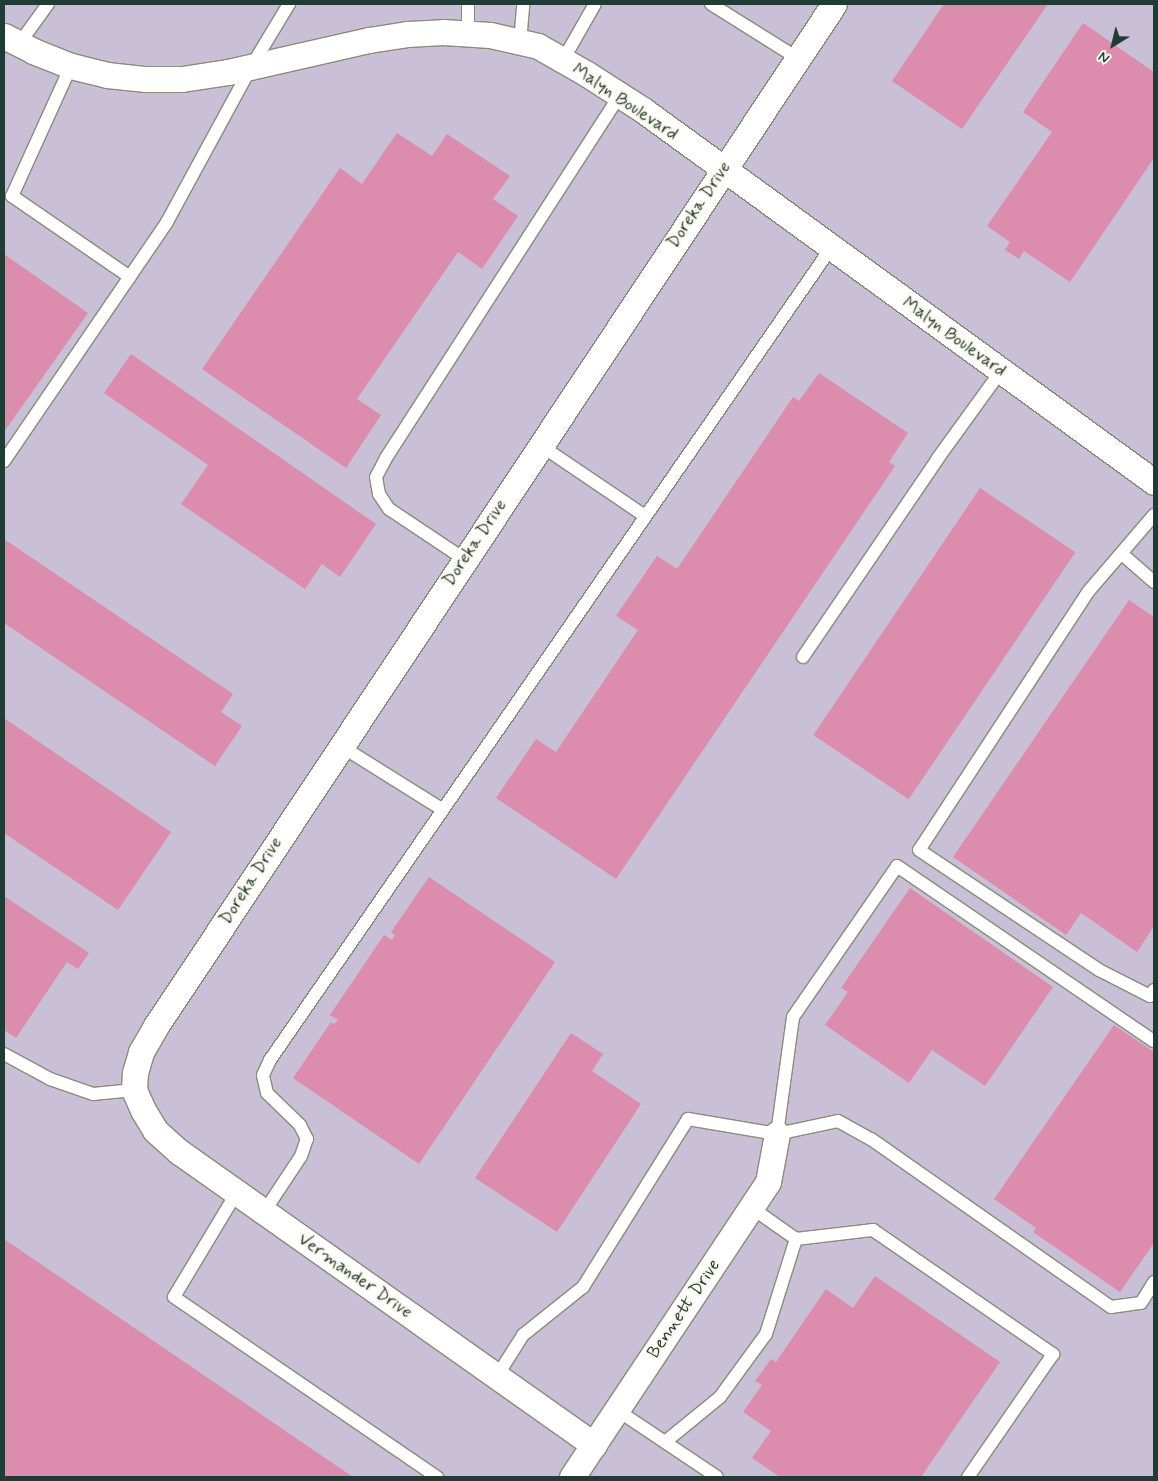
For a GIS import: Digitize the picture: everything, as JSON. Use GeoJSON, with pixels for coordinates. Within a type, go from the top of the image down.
{"type":"FeatureCollection","features":[{"type":"Feature","properties":{"kind":"street","name":"Doreka Drive"},"geometry":{"type":"LineString","coordinates":[[134,1090],[135,1073],[141,1052],[156,1026],[722,170],[834,4]]}},
{"type":"Feature","properties":{"kind":"street","name":"Malyn Boulevard"},"geometry":{"type":"LineString","coordinates":[[11,40],[71,66],[108,75],[146,79],[182,78],[251,67],[369,40],[443,32],[490,35],[538,46],[620,95],[1154,482]]}},
{"type":"Feature","properties":{"kind":"street","name":"Vermander Drive"},"geometry":{"type":"LineString","coordinates":[[134,1090],[155,1130],[178,1151],[594,1445]]}},
{"type":"Feature","properties":{"kind":"street","name":"Bennett Drive"},"geometry":{"type":"LineString","coordinates":[[572,1477],[768,1182],[777,1134]]}},
{"type":"Feature","properties":{"kind":"lane"},"geometry":{"type":"LineString","coordinates":[[11,40],[48,4]]}},
{"type":"Feature","properties":{"kind":"lane"},"geometry":{"type":"LineString","coordinates":[[4,461],[167,222],[251,67],[288,4]]}},
{"type":"Feature","properties":{"kind":"lane"},"geometry":{"type":"LineString","coordinates":[[468,4],[468,34]]}},
{"type":"Feature","properties":{"kind":"lane"},"geometry":{"type":"LineString","coordinates":[[520,42],[523,4]]}},
{"type":"Feature","properties":{"kind":"lane"},"geometry":{"type":"LineString","coordinates":[[563,60],[595,4]]}},
{"type":"Feature","properties":{"kind":"lane"},"geometry":{"type":"LineString","coordinates":[[711,4],[797,58]]}},
{"type":"Feature","properties":{"kind":"lane"},"geometry":{"type":"LineString","coordinates":[[71,66],[12,196],[130,277]]}},
{"type":"Feature","properties":{"kind":"lane"},"geometry":{"type":"LineString","coordinates":[[464,559],[389,509],[379,494],[376,477],[386,458],[620,95]]}},
{"type":"Feature","properties":{"kind":"lane"},"geometry":{"type":"LineString","coordinates":[[264,1212],[301,1156],[307,1139],[300,1125],[267,1093],[263,1075],[276,1052],[831,248]]}},
{"type":"Feature","properties":{"kind":"lane"},"geometry":{"type":"LineString","coordinates":[[804,657],[938,458],[1001,371]]}},
{"type":"Feature","properties":{"kind":"lane"},"geometry":{"type":"LineString","coordinates":[[540,445],[645,516]]}},
{"type":"Feature","properties":{"kind":"lane"},"geometry":{"type":"LineString","coordinates":[[1154,515],[1088,592],[919,850],[1099,970],[1150,996],[1154,990]]}},
{"type":"Feature","properties":{"kind":"lane"},"geometry":{"type":"LineString","coordinates":[[1122,554],[1154,582]]}},
{"type":"Feature","properties":{"kind":"lane"},"geometry":{"type":"LineString","coordinates":[[341,746],[443,810]]}},
{"type":"Feature","properties":{"kind":"lane"},"geometry":{"type":"LineString","coordinates":[[777,1134],[793,1017],[897,866],[1154,1041]]}},
{"type":"Feature","properties":{"kind":"lane"},"geometry":{"type":"LineString","coordinates":[[4,1054],[50,1079],[93,1094],[134,1090]]}},
{"type":"Feature","properties":{"kind":"lane"},"geometry":{"type":"LineString","coordinates":[[497,1376],[523,1335],[583,1287],[688,1119],[777,1134],[838,1120],[871,1139],[1111,1307],[1140,1303],[1154,1282]]}},
{"type":"Feature","properties":{"kind":"lane"},"geometry":{"type":"LineString","coordinates":[[237,1192],[174,1298],[428,1475]]}},
{"type":"Feature","properties":{"kind":"lane"},"geometry":{"type":"LineString","coordinates":[[752,1208],[796,1239],[873,1230],[1053,1354],[968,1477]]}},
{"type":"Feature","properties":{"kind":"lane"},"geometry":{"type":"LineString","coordinates":[[666,1442],[720,1397],[766,1334],[796,1239]]}},
{"type":"Feature","properties":{"kind":"lane"},"geometry":{"type":"LineString","coordinates":[[617,1410],[717,1477]]}},
{"type":"Feature","properties":{"kind":"shaded area"},"geometry":{"type":"Polygon","coordinates":[[[4,4],[1154,4],[1154,1477],[4,1477],[4,4]]]}},
{"type":"Feature","properties":{"kind":"building"},"geometry":{"type":"Polygon","coordinates":[[[944,4],[1048,4],[962,129],[892,81],[944,4]]]}},
{"type":"Feature","properties":{"kind":"building"},"geometry":{"type":"Polygon","coordinates":[[[1083,23],[1154,72],[1154,158],[1070,282],[1024,251],[1019,259],[1005,250],[1010,242],[987,226],[1052,132],[1023,112],[1083,23]]]}},
{"type":"Feature","properties":{"kind":"building"},"geometry":{"type":"Polygon","coordinates":[[[397,133],[432,156],[447,134],[510,176],[493,199],[518,216],[482,269],[458,252],[357,399],[381,415],[346,468],[202,369],[340,168],[362,184],[397,133]]]}},
{"type":"Feature","properties":{"kind":"building"},"geometry":{"type":"Polygon","coordinates":[[[4,254],[88,313],[4,432],[4,254]]]}},
{"type":"Feature","properties":{"kind":"building"},"geometry":{"type":"Polygon","coordinates":[[[131,354],[376,524],[340,577],[322,564],[305,589],[181,504],[208,465],[104,393],[131,354]]]}},
{"type":"Feature","properties":{"kind":"building"},"geometry":{"type":"Polygon","coordinates":[[[819,373],[908,433],[889,462],[895,466],[616,879],[496,798],[536,739],[556,752],[638,630],[616,616],[657,556],[677,569],[793,397],[799,401],[819,373]]]}},
{"type":"Feature","properties":{"kind":"building"},"geometry":{"type":"Polygon","coordinates":[[[980,488],[1075,552],[909,799],[813,735],[980,488]]]}},
{"type":"Feature","properties":{"kind":"building"},"geometry":{"type":"Polygon","coordinates":[[[4,539],[233,694],[221,712],[242,726],[215,766],[4,623],[4,539]]]}},
{"type":"Feature","properties":{"kind":"building"},"geometry":{"type":"Polygon","coordinates":[[[1129,600],[1154,617],[1154,926],[1137,952],[1081,913],[1066,935],[953,857],[1129,600]]]}},
{"type":"Feature","properties":{"kind":"building"},"geometry":{"type":"Polygon","coordinates":[[[4,718],[171,832],[118,910],[4,833],[4,718]]]}},
{"type":"Feature","properties":{"kind":"building"},"geometry":{"type":"Polygon","coordinates":[[[429,877],[555,962],[419,1164],[293,1078],[331,1022],[334,1024],[338,1020],[330,1015],[384,935],[392,940],[395,935],[391,932],[429,877]]]}},
{"type":"Feature","properties":{"kind":"building"},"geometry":{"type":"Polygon","coordinates":[[[910,888],[1053,987],[985,1086],[932,1050],[909,1083],[825,1025],[848,992],[841,988],[910,888]]]}},
{"type":"Feature","properties":{"kind":"building"},"geometry":{"type":"Polygon","coordinates":[[[4,896],[89,953],[78,969],[67,962],[16,1038],[4,1030],[4,896]]]}},
{"type":"Feature","properties":{"kind":"building"},"geometry":{"type":"Polygon","coordinates":[[[1114,1025],[1154,1052],[1154,1243],[1120,1292],[1033,1232],[1036,1228],[994,1199],[1114,1025]]]}},
{"type":"Feature","properties":{"kind":"building"},"geometry":{"type":"Polygon","coordinates":[[[571,1033],[603,1054],[592,1071],[641,1104],[557,1232],[475,1178],[571,1033]]]}},
{"type":"Feature","properties":{"kind":"building"},"geometry":{"type":"Polygon","coordinates":[[[4,1239],[353,1477],[4,1477],[4,1239]]]}},
{"type":"Feature","properties":{"kind":"building"},"geometry":{"type":"Polygon","coordinates":[[[875,1276],[1000,1362],[921,1477],[780,1477],[752,1458],[771,1431],[743,1412],[762,1385],[755,1381],[771,1359],[776,1362],[826,1289],[853,1308],[875,1276]]]}}]}
